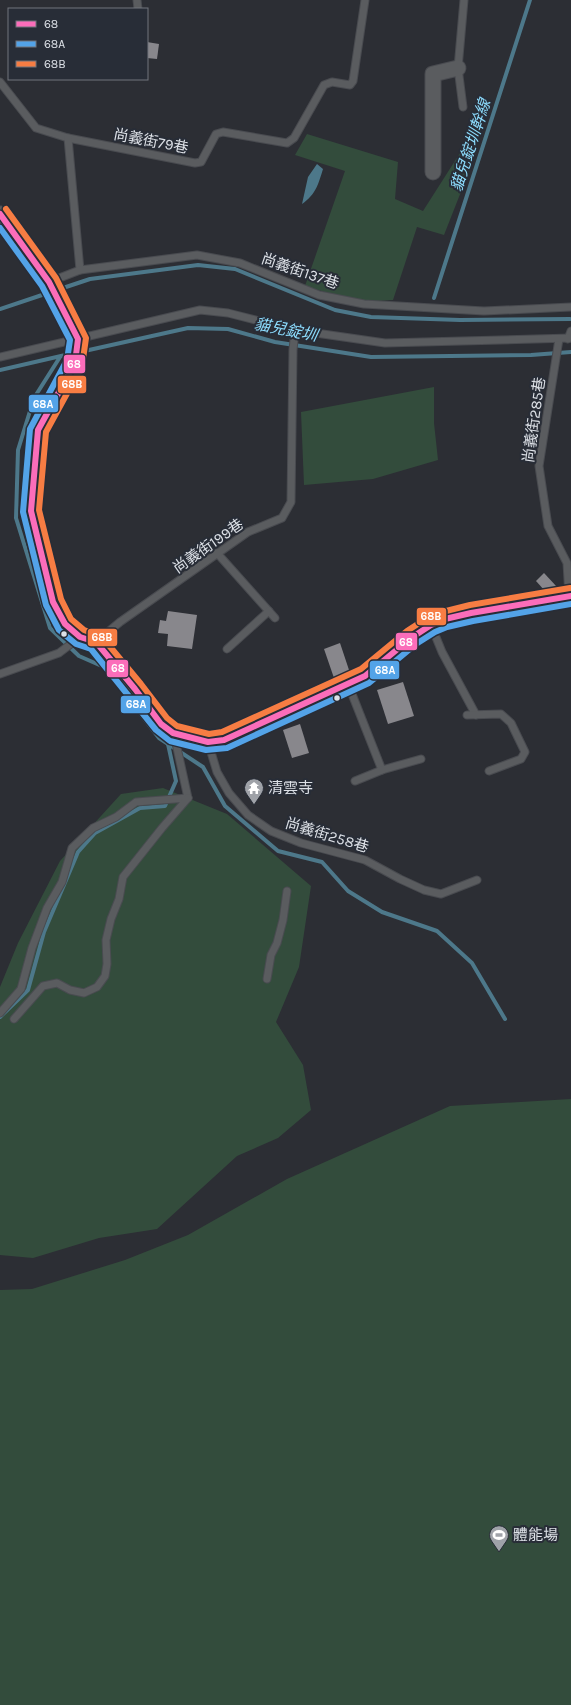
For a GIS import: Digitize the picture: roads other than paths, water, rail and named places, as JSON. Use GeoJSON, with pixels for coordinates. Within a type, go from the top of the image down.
{"type":"FeatureCollection","features":[{"type":"Feature","properties":{"kind":"street"},"geometry":{"type":"LineString","coordinates":[[433,172],[433,74],[458,68]]}},
{"type":"Feature","properties":{"kind":"street"},"geometry":{"type":"LineString","coordinates":[[0,214],[49,282],[78,339],[75,363],[38,430],[31,511],[53,602],[65,624],[80,638],[96,642],[135,689],[160,724],[174,736],[208,742],[224,740],[365,676],[411,638],[431,625],[445,619],[570,596]]}},
{"type":"Feature","properties":{"kind":"lane","name":"尚義街79巷"},"geometry":{"type":"LineString","coordinates":[[0,82],[36,128],[68,138],[195,163],[201,162],[216,134],[223,132],[287,143],[294,138],[324,85],[332,82],[350,86],[353,81],[365,0]]}},
{"type":"Feature","properties":{"kind":"lane"},"geometry":{"type":"LineString","coordinates":[[463,107],[458,68],[464,0]]}},
{"type":"Feature","properties":{"kind":"lane"},"geometry":{"type":"LineString","coordinates":[[68,138],[80,270]]}},
{"type":"Feature","properties":{"kind":"lane","name":"尚義街137巷"},"geometry":{"type":"LineString","coordinates":[[49,282],[80,270],[197,255],[240,263],[319,295],[364,304],[484,311],[571,307]]}},
{"type":"Feature","properties":{"kind":"lane"},"geometry":{"type":"LineString","coordinates":[[0,357],[200,310],[228,313],[295,330],[385,343],[559,339],[570,338],[571,331]]}},
{"type":"Feature","properties":{"kind":"lane","name":"尚義街199巷"},"geometry":{"type":"LineString","coordinates":[[96,642],[120,622],[153,601],[248,532],[282,518],[291,502],[293,350],[295,330]]}},
{"type":"Feature","properties":{"kind":"lane","name":"尚義街285巷"},"geometry":{"type":"LineString","coordinates":[[559,339],[539,466],[548,526],[567,563],[570,596]]}},
{"type":"Feature","properties":{"kind":"lane"},"geometry":{"type":"LineString","coordinates":[[218,553],[275,618]]}},
{"type":"Feature","properties":{"kind":"lane"},"geometry":{"type":"LineString","coordinates":[[227,649],[268,611]]}},
{"type":"Feature","properties":{"kind":"lane"},"geometry":{"type":"LineString","coordinates":[[431,625],[442,652],[476,715]]}},
{"type":"Feature","properties":{"kind":"lane"},"geometry":{"type":"LineString","coordinates":[[0,674],[62,651],[80,638]]}},
{"type":"Feature","properties":{"kind":"lane"},"geometry":{"type":"LineString","coordinates":[[348,684],[382,770]]}},
{"type":"Feature","properties":{"kind":"lane"},"geometry":{"type":"LineString","coordinates":[[467,715],[501,714],[510,723],[525,752],[521,759],[489,771]]}},
{"type":"Feature","properties":{"kind":"lane"},"geometry":{"type":"LineString","coordinates":[[174,736],[188,798]]}},
{"type":"Feature","properties":{"kind":"lane","name":"尚義街258巷"},"geometry":{"type":"LineString","coordinates":[[208,742],[217,772],[229,793],[248,815],[271,831],[301,843],[365,860],[424,890],[441,894],[477,880]]}},
{"type":"Feature","properties":{"kind":"lane"},"geometry":{"type":"LineString","coordinates":[[355,781],[382,770],[421,760]]}},
{"type":"Feature","properties":{"kind":"lane"},"geometry":{"type":"LineString","coordinates":[[0,1013],[21,989],[32,948],[47,908],[62,882],[72,848],[92,828],[116,817],[136,802],[188,798]]}},
{"type":"Feature","properties":{"kind":"lane"},"geometry":{"type":"LineString","coordinates":[[14,1019],[43,986],[57,983],[70,990],[84,993],[97,987],[105,976],[107,964],[106,940],[111,919],[119,899],[123,877],[188,798]]}},
{"type":"Feature","properties":{"kind":"lane"},"geometry":{"type":"LineString","coordinates":[[267,979],[270,955],[276,943],[283,920],[287,891]]}},
{"type":"Feature","properties":{"kind":"water"},"geometry":{"type":"Polygon","coordinates":[[[317,164],[323,169],[318,184],[310,197],[302,204],[308,177],[317,164]]]}},
{"type":"Feature","properties":{"kind":"waterway","name":"貓兒錠圳幹線"},"geometry":{"type":"LineString","coordinates":[[434,298],[530,0]]}},
{"type":"Feature","properties":{"kind":"waterway"},"geometry":{"type":"LineString","coordinates":[[60,289],[90,279],[198,265],[235,269],[335,310],[371,317],[460,320],[570,319]]}},
{"type":"Feature","properties":{"kind":"waterway"},"geometry":{"type":"LineString","coordinates":[[0,309],[48,293]]}},
{"type":"Feature","properties":{"kind":"waterway","name":"貓兒錠圳"},"geometry":{"type":"LineString","coordinates":[[80,352],[188,328],[228,329],[275,342],[371,357],[531,355],[571,352]]}},
{"type":"Feature","properties":{"kind":"waterway","name":"貓兒錠圳"},"geometry":{"type":"LineString","coordinates":[[0,370],[74,353]]}},
{"type":"Feature","properties":{"kind":"waterway"},"geometry":{"type":"LineString","coordinates":[[60,357],[34,398],[18,450],[16,518],[50,628],[79,656],[104,667],[159,738],[203,767],[225,806],[278,851],[322,862],[348,891],[382,912],[437,931],[472,963],[505,1019]]}},
{"type":"Feature","properties":{"kind":"waterway"},"geometry":{"type":"LineString","coordinates":[[0,1017],[28,990],[44,932],[78,852],[95,833],[140,808],[165,806],[176,781],[168,744]]}},
{"type":"Feature","properties":{"kind":"place","name":"清雲寺"},"geometry":{"type":"Point","coordinates":[254,805]}},
{"type":"Feature","properties":{"kind":"place","name":"體能場"},"geometry":{"type":"Point","coordinates":[499,1552]}}]}
